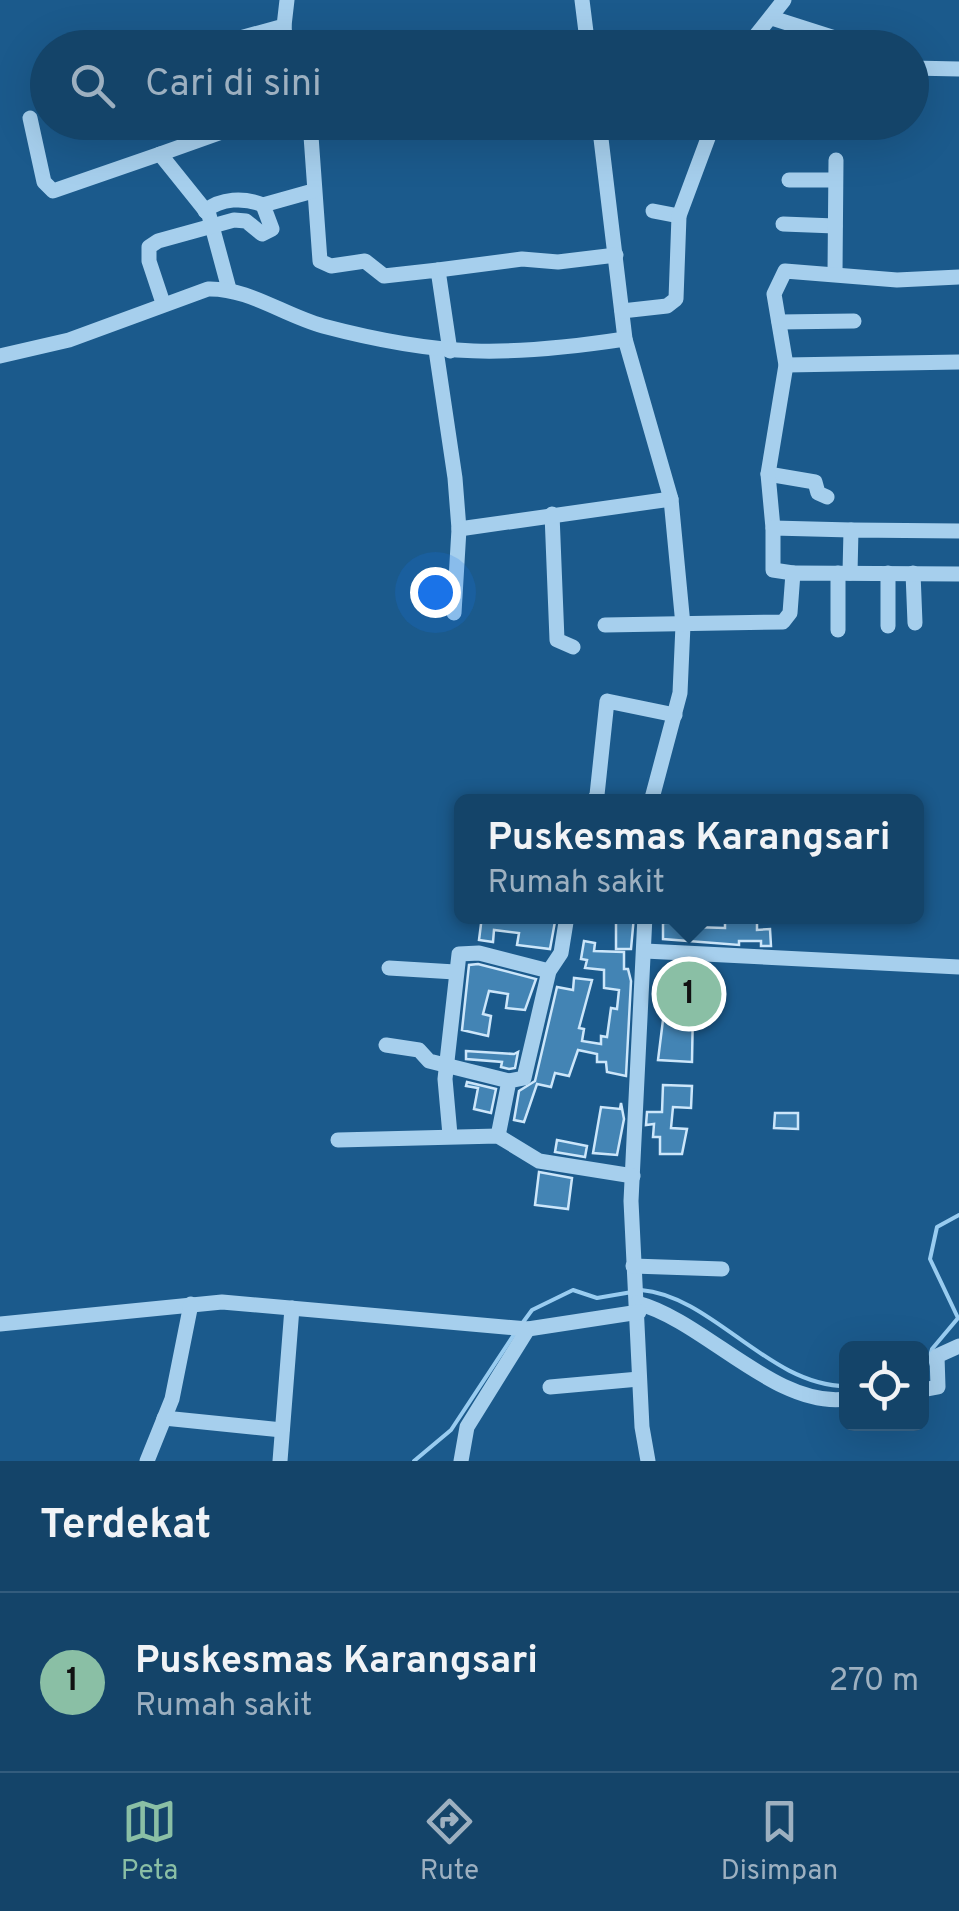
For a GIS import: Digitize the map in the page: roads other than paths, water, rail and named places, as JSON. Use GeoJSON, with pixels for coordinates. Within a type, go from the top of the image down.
{"type":"FeatureCollection","features":[{"type":"Feature","properties":{"kind":"street"},"geometry":{"type":"LineString","coordinates":[[284,30],[287,0]]}},
{"type":"Feature","properties":{"kind":"street"},"geometry":{"type":"LineString","coordinates":[[582,0],[586,30]]}},
{"type":"Feature","properties":{"kind":"street"},"geometry":{"type":"LineString","coordinates":[[762,30],[784,0]]}},
{"type":"Feature","properties":{"kind":"street"},"geometry":{"type":"LineString","coordinates":[[772,18],[810,30]]}},
{"type":"Feature","properties":{"kind":"street"},"geometry":{"type":"LineString","coordinates":[[273,30],[284,26]]}},
{"type":"Feature","properties":{"kind":"street"},"geometry":{"type":"LineString","coordinates":[[929,68],[959,69]]}},
{"type":"Feature","properties":{"kind":"street"},"geometry":{"type":"LineString","coordinates":[[35,140],[44,182],[53,191],[199,140]]}},
{"type":"Feature","properties":{"kind":"street"},"geometry":{"type":"LineString","coordinates":[[311,140],[320,260],[330,266],[367,262],[384,276],[522,259],[558,262],[616,255]]}},
{"type":"Feature","properties":{"kind":"street"},"geometry":{"type":"LineString","coordinates":[[601,140],[625,339],[671,499],[683,625],[675,715],[653,794]]}},
{"type":"Feature","properties":{"kind":"street"},"geometry":{"type":"LineString","coordinates":[[622,312],[667,306],[676,299],[679,216],[707,140]]}},
{"type":"Feature","properties":{"kind":"street"},"geometry":{"type":"LineString","coordinates":[[160,154],[209,218],[229,288]]}},
{"type":"Feature","properties":{"kind":"street"},"geometry":{"type":"LineString","coordinates":[[835,273],[836,160]]}},
{"type":"Feature","properties":{"kind":"street"},"geometry":{"type":"LineString","coordinates":[[788,180],[836,180]]}},
{"type":"Feature","properties":{"kind":"street"},"geometry":{"type":"LineString","coordinates":[[209,218],[213,204],[241,200],[263,205],[312,190]]}},
{"type":"Feature","properties":{"kind":"street"},"geometry":{"type":"LineString","coordinates":[[163,302],[148,260],[150,247],[209,218],[246,221],[262,234],[272,228],[263,205]]}},
{"type":"Feature","properties":{"kind":"street"},"geometry":{"type":"LineString","coordinates":[[653,211],[679,216]]}},
{"type":"Feature","properties":{"kind":"street"},"geometry":{"type":"LineString","coordinates":[[783,224],[835,226]]}},
{"type":"Feature","properties":{"kind":"street"},"geometry":{"type":"LineString","coordinates":[[438,270],[458,530],[454,613]]}},
{"type":"Feature","properties":{"kind":"street"},"geometry":{"type":"LineString","coordinates":[[959,278],[898,280],[785,271],[774,294],[786,365],[768,474],[774,570],[793,574],[959,574]]}},
{"type":"Feature","properties":{"kind":"street"},"geometry":{"type":"LineString","coordinates":[[0,356],[69,340],[163,302],[208,289],[229,288],[292,318],[442,351],[511,354],[625,339]]}},
{"type":"Feature","properties":{"kind":"street"},"geometry":{"type":"LineString","coordinates":[[779,322],[854,321]]}},
{"type":"Feature","properties":{"kind":"street"},"geometry":{"type":"LineString","coordinates":[[786,365],[959,362]]}},
{"type":"Feature","properties":{"kind":"street"},"geometry":{"type":"LineString","coordinates":[[768,474],[815,482],[818,493],[827,496]]}},
{"type":"Feature","properties":{"kind":"street"},"geometry":{"type":"LineString","coordinates":[[458,530],[671,499]]}},
{"type":"Feature","properties":{"kind":"street"},"geometry":{"type":"LineString","coordinates":[[552,514],[557,640],[573,647]]}},
{"type":"Feature","properties":{"kind":"street"},"geometry":{"type":"LineString","coordinates":[[773,528],[959,532]]}},
{"type":"Feature","properties":{"kind":"street"},"geometry":{"type":"LineString","coordinates":[[838,630],[852,530]]}},
{"type":"Feature","properties":{"kind":"street"},"geometry":{"type":"LineString","coordinates":[[888,573],[888,626]]}},
{"type":"Feature","properties":{"kind":"street"},"geometry":{"type":"LineString","coordinates":[[913,573],[914,622]]}},
{"type":"Feature","properties":{"kind":"street"},"geometry":{"type":"LineString","coordinates":[[605,626],[783,622],[790,613],[793,574]]}},
{"type":"Feature","properties":{"kind":"street"},"geometry":{"type":"LineString","coordinates":[[597,794],[606,702],[675,715]]}},
{"type":"Feature","properties":{"kind":"street"},"geometry":{"type":"LineString","coordinates":[[386,1046],[419,1050],[428,1060],[509,1081],[524,1078],[549,971],[561,953],[566,924]]}},
{"type":"Feature","properties":{"kind":"street"},"geometry":{"type":"LineString","coordinates":[[645,924],[633,1176],[633,1266],[648,1461]]}},
{"type":"Feature","properties":{"kind":"street"},"geometry":{"type":"LineString","coordinates":[[450,1135],[446,1065],[459,954],[465,950],[549,971]]}},
{"type":"Feature","properties":{"kind":"street"},"geometry":{"type":"LineString","coordinates":[[644,952],[959,967]]}},
{"type":"Feature","properties":{"kind":"street"},"geometry":{"type":"LineString","coordinates":[[389,968],[455,972]]}},
{"type":"Feature","properties":{"kind":"street"},"geometry":{"type":"LineString","coordinates":[[498,1136],[509,1081]]}},
{"type":"Feature","properties":{"kind":"street"},"geometry":{"type":"LineString","coordinates":[[338,1140],[498,1136],[524,1151],[586,1170],[633,1176]]}},
{"type":"Feature","properties":{"kind":"street"},"geometry":{"type":"LineString","coordinates":[[633,1266],[722,1269]]}},
{"type":"Feature","properties":{"kind":"street"},"geometry":{"type":"LineString","coordinates":[[0,1324],[222,1302],[527,1328],[636,1299],[668,1313],[813,1399],[839,1400]]}},
{"type":"Feature","properties":{"kind":"street"},"geometry":{"type":"LineString","coordinates":[[148,1461],[164,1418],[191,1304]]}},
{"type":"Feature","properties":{"kind":"street"},"geometry":{"type":"LineString","coordinates":[[280,1461],[292,1308]]}},
{"type":"Feature","properties":{"kind":"street"},"geometry":{"type":"LineString","coordinates":[[461,1461],[467,1427],[527,1328]]}},
{"type":"Feature","properties":{"kind":"street"},"geometry":{"type":"LineString","coordinates":[[929,1388],[938,1386],[937,1356],[959,1346]]}},
{"type":"Feature","properties":{"kind":"street"},"geometry":{"type":"LineString","coordinates":[[550,1387],[639,1378]]}},
{"type":"Feature","properties":{"kind":"street"},"geometry":{"type":"LineString","coordinates":[[164,1418],[282,1430]]}},
{"type":"Feature","properties":{"kind":"waterway"},"geometry":{"type":"LineString","coordinates":[[929,1359],[932,1349],[958,1318],[930,1259],[937,1227],[959,1215]]}},
{"type":"Feature","properties":{"kind":"waterway"},"geometry":{"type":"LineString","coordinates":[[521,1325],[532,1310],[573,1290],[597,1298],[632,1292]]}},
{"type":"Feature","properties":{"kind":"waterway"},"geometry":{"type":"LineString","coordinates":[[641,1290],[693,1308],[792,1372],[839,1385]]}},
{"type":"Feature","properties":{"kind":"waterway"},"geometry":{"type":"LineString","coordinates":[[414,1461],[451,1430],[515,1333]]}},
{"type":"Feature","properties":{"kind":"place","name":"Puskesmas Karangsari"},"geometry":{"type":"Point","coordinates":[689,994]}}]}
